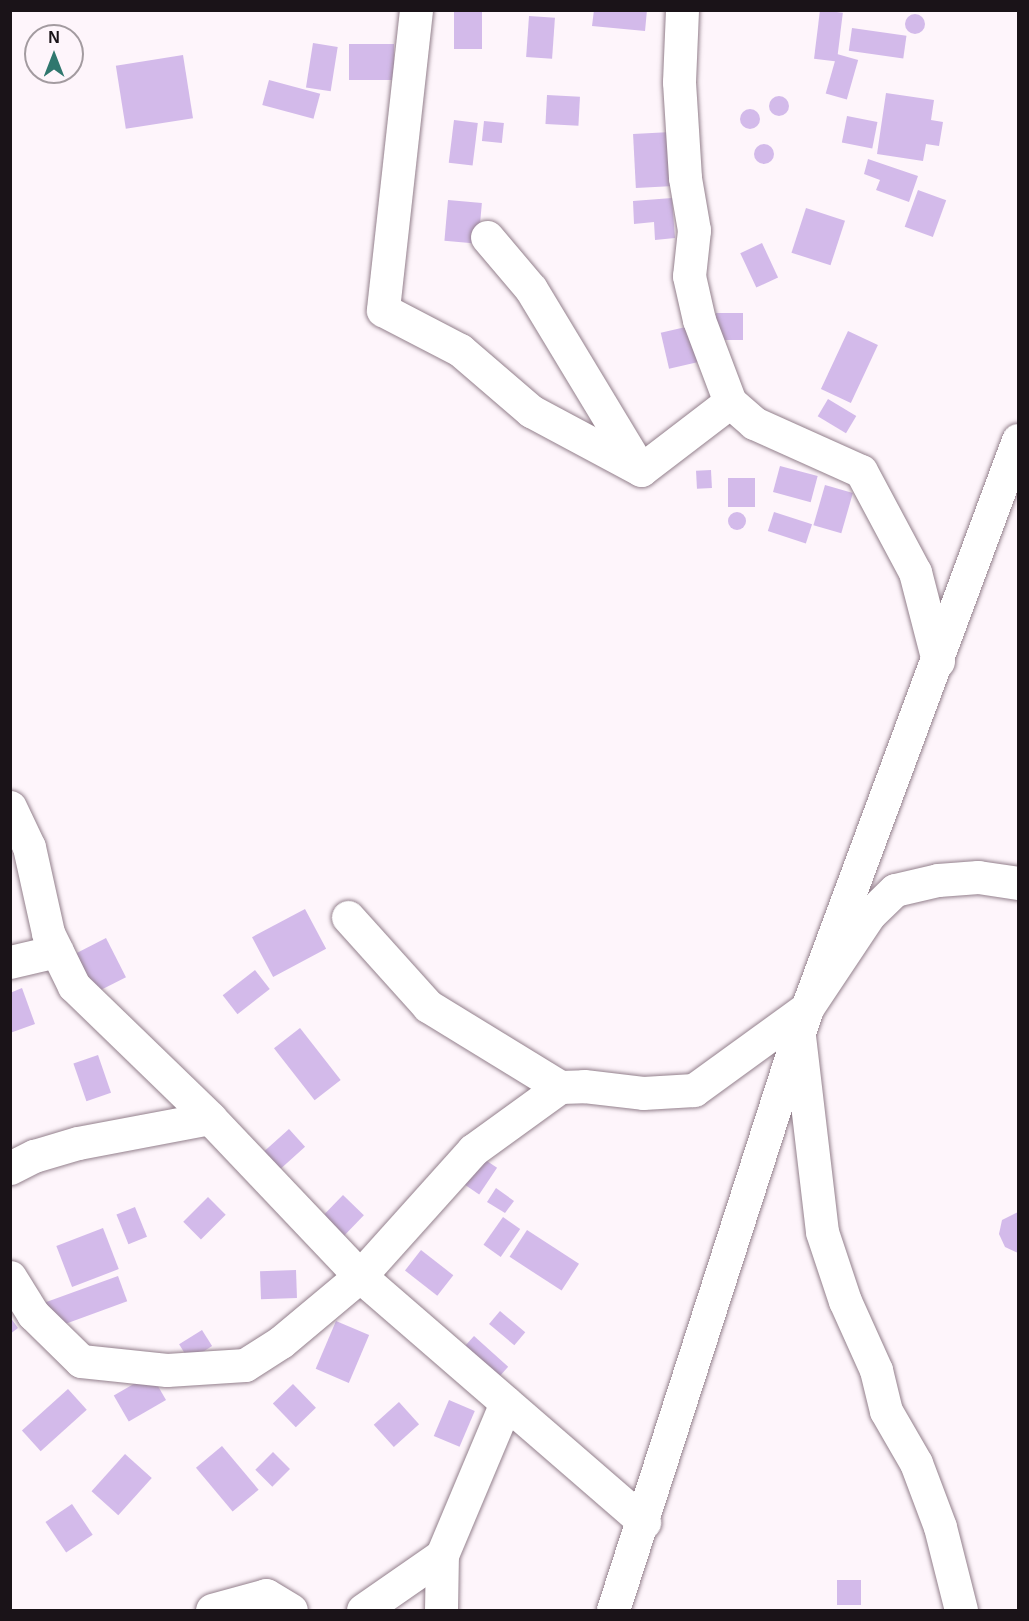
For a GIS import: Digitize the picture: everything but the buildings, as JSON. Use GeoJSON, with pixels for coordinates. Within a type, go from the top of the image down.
{"type":"FeatureCollection","features":[{"type":"Feature","properties":{"kind":"street"},"geometry":{"type":"LineString","coordinates":[[416,10],[383,310],[460,350],[531,411],[641,470]]}},
{"type":"Feature","properties":{"kind":"street"},"geometry":{"type":"LineString","coordinates":[[682,10],[679,82],[685,178],[694,230],[689,276],[699,320],[730,402],[754,423],[861,471],[915,572],[938,661]]}},
{"type":"Feature","properties":{"kind":"street"},"geometry":{"type":"LineString","coordinates":[[487,237],[531,289],[641,470]]}},
{"type":"Feature","properties":{"kind":"street"},"geometry":{"type":"LineString","coordinates":[[641,470],[730,402]]}},
{"type":"Feature","properties":{"kind":"street"},"geometry":{"type":"LineString","coordinates":[[613,1611],[644,1522],[803,1022],[938,661],[1011,486],[1018,440]]}},
{"type":"Feature","properties":{"kind":"street"},"geometry":{"type":"LineString","coordinates":[[10,807],[29,847],[48,933],[74,986],[210,1118],[360,1276],[644,1522]]}},
{"type":"Feature","properties":{"kind":"street"},"geometry":{"type":"LineString","coordinates":[[10,1277],[33,1314],[81,1361],[167,1370],[245,1365],[281,1342],[360,1276],[473,1150],[560,1087],[584,1086],[643,1093],[694,1090],[803,1022],[869,915],[895,890],[938,880],[978,877],[1018,883]]}},
{"type":"Feature","properties":{"kind":"street"},"geometry":{"type":"LineString","coordinates":[[348,917],[428,1006],[560,1087]]}},
{"type":"Feature","properties":{"kind":"street"},"geometry":{"type":"LineString","coordinates":[[10,962],[57,951]]}},
{"type":"Feature","properties":{"kind":"street"},"geometry":{"type":"LineString","coordinates":[[803,1022],[822,1232],[845,1300],[876,1370],[886,1411],[916,1462],[940,1527],[961,1611]]}},
{"type":"Feature","properties":{"kind":"street"},"geometry":{"type":"LineString","coordinates":[[10,1168],[34,1156],[78,1143],[210,1118]]}},
{"type":"Feature","properties":{"kind":"street"},"geometry":{"type":"LineString","coordinates":[[441,1611],[442,1555],[506,1403]]}},
{"type":"Feature","properties":{"kind":"street"},"geometry":{"type":"LineString","coordinates":[[363,1611],[442,1555]]}},
{"type":"Feature","properties":{"kind":"street"},"geometry":{"type":"LineString","coordinates":[[212,1611],[266,1595],[291,1611]]}}]}
